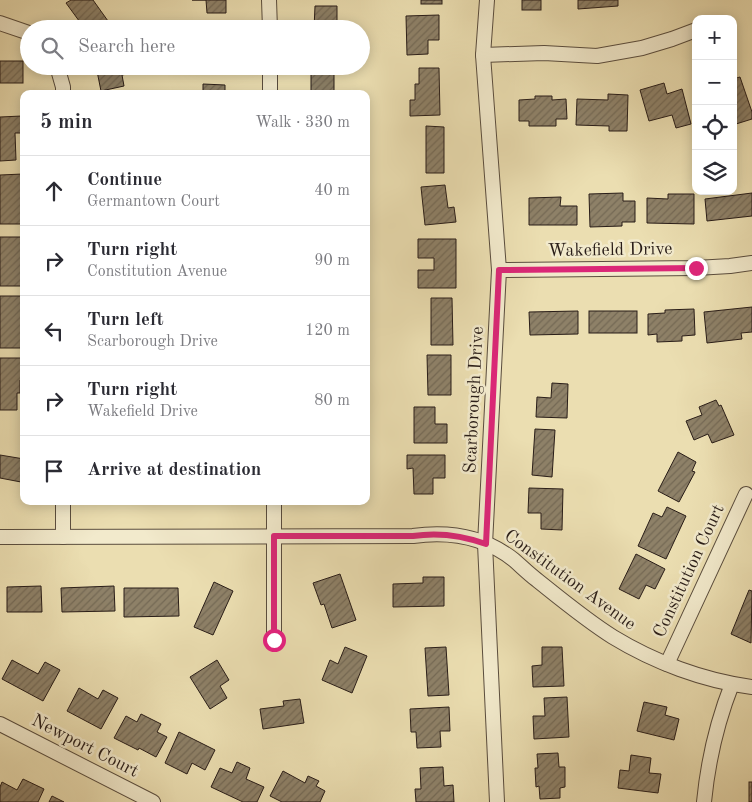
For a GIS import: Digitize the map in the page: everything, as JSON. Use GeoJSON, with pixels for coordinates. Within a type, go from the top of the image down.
{"type":"FeatureCollection","features":[{"type":"Feature","properties":{"kind":"street"},"geometry":{"type":"LineString","coordinates":[[269,0],[270,20]]}},
{"type":"Feature","properties":{"kind":"street","name":"Scarborough Drive"},"geometry":{"type":"LineString","coordinates":[[487,0],[484,55],[499,270],[486,544],[497,802]]}},
{"type":"Feature","properties":{"kind":"street"},"geometry":{"type":"LineString","coordinates":[[0,23],[20,30]]}},
{"type":"Feature","properties":{"kind":"street"},"geometry":{"type":"LineString","coordinates":[[484,55],[544,53],[597,56],[642,48],[672,40],[692,32]]}},
{"type":"Feature","properties":{"kind":"street"},"geometry":{"type":"LineString","coordinates":[[59,75],[62,90]]}},
{"type":"Feature","properties":{"kind":"street"},"geometry":{"type":"LineString","coordinates":[[270,75],[270,90]]}},
{"type":"Feature","properties":{"kind":"street","name":"Wakefield Drive"},"geometry":{"type":"LineString","coordinates":[[499,270],[696,268],[752,263]]}},
{"type":"Feature","properties":{"kind":"street","name":"Constitution Court"},"geometry":{"type":"LineString","coordinates":[[667,664],[746,494]]}},
{"type":"Feature","properties":{"kind":"street"},"geometry":{"type":"LineString","coordinates":[[63,505],[63,537]]}},
{"type":"Feature","properties":{"kind":"street"},"geometry":{"type":"LineString","coordinates":[[274,505],[274,640]]}},
{"type":"Feature","properties":{"kind":"street","name":"Constitution Avenue"},"geometry":{"type":"LineString","coordinates":[[0,537],[413,536],[430,534],[451,534],[467,537],[486,544],[514,560],[579,613],[613,636],[667,664],[732,684],[752,687]]}},
{"type":"Feature","properties":{"kind":"street"},"geometry":{"type":"LineString","coordinates":[[704,802],[713,741],[732,684]]}},
{"type":"Feature","properties":{"kind":"street","name":"Newport Court"},"geometry":{"type":"LineString","coordinates":[[0,724],[153,802]]}},
{"type":"Feature","properties":{"kind":"building"},"geometry":{"type":"Polygon","coordinates":[[[71,0],[93,0],[107,20],[78,20],[66,3],[71,0]]]}},
{"type":"Feature","properties":{"kind":"building"},"geometry":{"type":"Polygon","coordinates":[[[206,0],[226,0],[226,13],[207,13],[206,0]]]}},
{"type":"Feature","properties":{"kind":"building"},"geometry":{"type":"Polygon","coordinates":[[[421,0],[442,0],[442,4],[421,4],[421,0]]]}},
{"type":"Feature","properties":{"kind":"building"},"geometry":{"type":"Polygon","coordinates":[[[522,0],[541,0],[541,10],[522,10],[522,0]]]}},
{"type":"Feature","properties":{"kind":"building"},"geometry":{"type":"Polygon","coordinates":[[[578,0],[618,0],[618,6],[578,9],[578,0]]]}},
{"type":"Feature","properties":{"kind":"building"},"geometry":{"type":"Polygon","coordinates":[[[315,6],[337,6],[337,20],[314,20],[315,6]]]}},
{"type":"Feature","properties":{"kind":"building"},"geometry":{"type":"Polygon","coordinates":[[[439,15],[439,40],[428,40],[428,54],[407,55],[406,16],[439,15]]]}},
{"type":"Feature","properties":{"kind":"building"},"geometry":{"type":"Polygon","coordinates":[[[0,61],[20,61],[20,75],[23,75],[23,83],[0,83],[0,61]]]}},
{"type":"Feature","properties":{"kind":"building"},"geometry":{"type":"Polygon","coordinates":[[[419,68],[439,68],[440,115],[410,116],[410,100],[415,100],[415,84],[419,84],[419,68]]]}},
{"type":"Feature","properties":{"kind":"building"},"geometry":{"type":"Polygon","coordinates":[[[98,75],[122,75],[124,86],[101,90],[98,75]]]}},
{"type":"Feature","properties":{"kind":"building"},"geometry":{"type":"Polygon","coordinates":[[[311,75],[334,75],[334,90],[311,90],[311,75]]]}},
{"type":"Feature","properties":{"kind":"building"},"geometry":{"type":"Polygon","coordinates":[[[740,77],[752,112],[752,119],[737,124],[737,105],[737,78],[740,77]]]}},
{"type":"Feature","properties":{"kind":"building"},"geometry":{"type":"Polygon","coordinates":[[[664,83],[667,94],[682,89],[691,124],[676,128],[672,115],[649,121],[640,90],[664,83]]]}},
{"type":"Feature","properties":{"kind":"building"},"geometry":{"type":"Polygon","coordinates":[[[203,84],[225,85],[225,90],[203,90],[203,84]]]}},
{"type":"Feature","properties":{"kind":"building"},"geometry":{"type":"Polygon","coordinates":[[[608,94],[628,95],[627,131],[609,131],[609,126],[576,125],[577,99],[608,100],[608,94]]]}},
{"type":"Feature","properties":{"kind":"building"},"geometry":{"type":"Polygon","coordinates":[[[535,96],[552,96],[552,100],[566,99],[567,119],[556,119],[556,126],[529,126],[529,121],[519,121],[519,100],[535,99],[535,96]]]}},
{"type":"Feature","properties":{"kind":"building"},"geometry":{"type":"Polygon","coordinates":[[[20,116],[20,133],[15,133],[16,160],[0,161],[0,117],[20,116]]]}},
{"type":"Feature","properties":{"kind":"building"},"geometry":{"type":"Polygon","coordinates":[[[426,126],[444,127],[444,173],[426,173],[426,126]]]}},
{"type":"Feature","properties":{"kind":"building"},"geometry":{"type":"Polygon","coordinates":[[[20,174],[20,224],[0,224],[0,175],[20,174]]]}},
{"type":"Feature","properties":{"kind":"building"},"geometry":{"type":"Polygon","coordinates":[[[445,185],[448,208],[454,207],[456,222],[425,225],[421,187],[445,185]]]}},
{"type":"Feature","properties":{"kind":"building"},"geometry":{"type":"Polygon","coordinates":[[[623,193],[623,201],[635,201],[635,222],[622,222],[622,226],[590,227],[589,194],[623,193]]]}},
{"type":"Feature","properties":{"kind":"building"},"geometry":{"type":"Polygon","coordinates":[[[752,193],[752,216],[707,221],[705,199],[752,193]]]}},
{"type":"Feature","properties":{"kind":"building"},"geometry":{"type":"Polygon","coordinates":[[[668,194],[694,195],[694,224],[647,223],[647,198],[668,199],[668,194]]]}},
{"type":"Feature","properties":{"kind":"building"},"geometry":{"type":"Polygon","coordinates":[[[561,197],[560,206],[577,206],[577,225],[529,225],[529,198],[561,197]]]}},
{"type":"Feature","properties":{"kind":"building"},"geometry":{"type":"Polygon","coordinates":[[[0,237],[20,237],[20,286],[0,286],[0,237]]]}},
{"type":"Feature","properties":{"kind":"building"},"geometry":{"type":"Polygon","coordinates":[[[418,239],[456,239],[456,288],[418,288],[418,270],[434,270],[434,258],[418,258],[418,239]]]}},
{"type":"Feature","properties":{"kind":"building"},"geometry":{"type":"Polygon","coordinates":[[[0,296],[20,296],[20,348],[0,348],[0,296]]]}},
{"type":"Feature","properties":{"kind":"building"},"geometry":{"type":"Polygon","coordinates":[[[431,298],[452,298],[453,345],[431,345],[431,298]]]}},
{"type":"Feature","properties":{"kind":"building"},"geometry":{"type":"Polygon","coordinates":[[[752,307],[752,332],[741,333],[742,339],[707,343],[704,312],[752,307]]]}},
{"type":"Feature","properties":{"kind":"building"},"geometry":{"type":"Polygon","coordinates":[[[694,309],[695,335],[682,336],[682,341],[657,342],[657,334],[648,335],[648,314],[665,313],[665,310],[694,309]]]}},
{"type":"Feature","properties":{"kind":"building"},"geometry":{"type":"Polygon","coordinates":[[[578,311],[578,334],[530,335],[529,312],[578,311]]]}},
{"type":"Feature","properties":{"kind":"building"},"geometry":{"type":"Polygon","coordinates":[[[589,311],[637,311],[637,333],[589,333],[589,311]]]}},
{"type":"Feature","properties":{"kind":"building"},"geometry":{"type":"Polygon","coordinates":[[[427,355],[451,355],[451,395],[428,395],[427,355]]]}},
{"type":"Feature","properties":{"kind":"building"},"geometry":{"type":"Polygon","coordinates":[[[0,358],[20,358],[20,393],[17,393],[17,410],[0,410],[0,358]]]}},
{"type":"Feature","properties":{"kind":"building"},"geometry":{"type":"Polygon","coordinates":[[[552,383],[568,384],[567,418],[536,417],[537,397],[551,398],[552,383]]]}},
{"type":"Feature","properties":{"kind":"building"},"geometry":{"type":"Polygon","coordinates":[[[716,400],[719,406],[721,405],[734,435],[712,443],[708,434],[694,440],[686,421],[702,415],[699,407],[716,400]]]}},
{"type":"Feature","properties":{"kind":"building"},"geometry":{"type":"Polygon","coordinates":[[[414,407],[435,407],[435,424],[447,424],[447,443],[414,443],[414,407]]]}},
{"type":"Feature","properties":{"kind":"building"},"geometry":{"type":"Polygon","coordinates":[[[535,429],[555,430],[552,477],[532,475],[535,429]]]}},
{"type":"Feature","properties":{"kind":"building"},"geometry":{"type":"Polygon","coordinates":[[[678,452],[696,462],[692,471],[695,472],[679,502],[658,491],[678,452]]]}},
{"type":"Feature","properties":{"kind":"building"},"geometry":{"type":"Polygon","coordinates":[[[0,455],[20,458],[20,482],[0,478],[0,455]]]}},
{"type":"Feature","properties":{"kind":"building"},"geometry":{"type":"Polygon","coordinates":[[[407,455],[445,455],[445,478],[433,478],[433,494],[414,494],[413,468],[407,469],[407,455]]]}},
{"type":"Feature","properties":{"kind":"building"},"geometry":{"type":"Polygon","coordinates":[[[529,488],[563,489],[562,530],[541,529],[541,513],[528,513],[529,488]]]}},
{"type":"Feature","properties":{"kind":"building"},"geometry":{"type":"Polygon","coordinates":[[[667,507],[686,516],[666,559],[638,546],[653,513],[662,517],[667,507]]]}},
{"type":"Feature","properties":{"kind":"building"},"geometry":{"type":"Polygon","coordinates":[[[636,554],[665,569],[655,589],[646,585],[639,599],[619,589],[636,554]]]}},
{"type":"Feature","properties":{"kind":"building"},"geometry":{"type":"Polygon","coordinates":[[[340,574],[356,620],[332,628],[324,604],[321,605],[313,583],[340,574]]]}},
{"type":"Feature","properties":{"kind":"building"},"geometry":{"type":"Polygon","coordinates":[[[423,577],[444,577],[444,606],[393,607],[393,584],[423,583],[423,577]]]}},
{"type":"Feature","properties":{"kind":"building"},"geometry":{"type":"Polygon","coordinates":[[[214,582],[233,591],[213,635],[194,627],[214,582]]]}},
{"type":"Feature","properties":{"kind":"building"},"geometry":{"type":"Polygon","coordinates":[[[41,586],[42,612],[7,612],[7,587],[41,586]]]}},
{"type":"Feature","properties":{"kind":"building"},"geometry":{"type":"Polygon","coordinates":[[[114,586],[115,611],[62,612],[61,588],[114,586]]]}},
{"type":"Feature","properties":{"kind":"building"},"geometry":{"type":"Polygon","coordinates":[[[124,588],[178,588],[179,616],[124,617],[124,588]]]}},
{"type":"Feature","properties":{"kind":"building"},"geometry":{"type":"Polygon","coordinates":[[[749,590],[752,591],[751,643],[731,634],[749,590]]]}},
{"type":"Feature","properties":{"kind":"building"},"geometry":{"type":"Polygon","coordinates":[[[345,647],[367,656],[352,693],[322,680],[330,660],[338,664],[345,647]]]}},
{"type":"Feature","properties":{"kind":"building"},"geometry":{"type":"Polygon","coordinates":[[[446,647],[449,695],[428,696],[425,648],[446,647]]]}},
{"type":"Feature","properties":{"kind":"building"},"geometry":{"type":"Polygon","coordinates":[[[542,647],[562,647],[564,686],[533,687],[532,666],[542,665],[542,647]]]}},
{"type":"Feature","properties":{"kind":"building"},"geometry":{"type":"Polygon","coordinates":[[[12,660],[38,674],[45,662],[60,670],[43,701],[2,679],[12,660]]]}},
{"type":"Feature","properties":{"kind":"building"},"geometry":{"type":"Polygon","coordinates":[[[217,660],[229,680],[220,686],[227,698],[210,709],[190,677],[217,660]]]}},
{"type":"Feature","properties":{"kind":"building"},"geometry":{"type":"Polygon","coordinates":[[[79,688],[98,699],[103,690],[118,698],[101,729],[67,711],[79,688]]]}},
{"type":"Feature","properties":{"kind":"building"},"geometry":{"type":"Polygon","coordinates":[[[567,697],[569,737],[534,739],[533,716],[545,716],[544,698],[567,697]]]}},
{"type":"Feature","properties":{"kind":"building"},"geometry":{"type":"Polygon","coordinates":[[[300,699],[304,723],[263,729],[260,709],[284,706],[283,701],[300,699]]]}},
{"type":"Feature","properties":{"kind":"building"},"geometry":{"type":"Polygon","coordinates":[[[644,702],[667,707],[665,715],[679,719],[674,740],[637,731],[644,702]]]}},
{"type":"Feature","properties":{"kind":"building"},"geometry":{"type":"Polygon","coordinates":[[[449,707],[450,731],[440,731],[441,747],[417,748],[416,732],[411,732],[410,709],[449,707]]]}},
{"type":"Feature","properties":{"kind":"building"},"geometry":{"type":"Polygon","coordinates":[[[141,714],[161,724],[157,732],[167,737],[156,757],[114,738],[126,716],[137,722],[141,714]]]}},
{"type":"Feature","properties":{"kind":"building"},"geometry":{"type":"Polygon","coordinates":[[[179,732],[215,750],[205,770],[192,763],[187,774],[165,763],[179,732]]]}},
{"type":"Feature","properties":{"kind":"building"},"geometry":{"type":"Polygon","coordinates":[[[558,753],[559,767],[565,767],[565,787],[560,788],[560,798],[540,799],[539,786],[536,787],[535,768],[538,768],[537,754],[558,753]]]}},
{"type":"Feature","properties":{"kind":"building"},"geometry":{"type":"Polygon","coordinates":[[[631,755],[651,758],[649,773],[661,774],[658,793],[618,788],[620,770],[629,771],[631,755]]]}},
{"type":"Feature","properties":{"kind":"building"},"geometry":{"type":"Polygon","coordinates":[[[237,762],[250,768],[246,779],[264,787],[257,802],[243,802],[211,787],[220,768],[232,773],[237,762]]]}},
{"type":"Feature","properties":{"kind":"building"},"geometry":{"type":"Polygon","coordinates":[[[443,767],[444,786],[453,785],[454,802],[416,802],[415,789],[421,789],[420,768],[443,767]]]}},
{"type":"Feature","properties":{"kind":"building"},"geometry":{"type":"Polygon","coordinates":[[[283,771],[305,783],[308,776],[319,781],[316,786],[325,791],[320,802],[282,802],[270,796],[283,771]]]}},
{"type":"Feature","properties":{"kind":"building"},"geometry":{"type":"Polygon","coordinates":[[[23,779],[44,789],[38,802],[0,802],[2,782],[17,790],[23,779]]]}},
{"type":"Feature","properties":{"kind":"building"},"geometry":{"type":"Polygon","coordinates":[[[749,782],[752,782],[752,802],[749,802],[749,782]]]}},
{"type":"Feature","properties":{"kind":"building"},"geometry":{"type":"Polygon","coordinates":[[[52,796],[64,802],[49,802],[52,796]]]}},
{"type":"Feature","properties":{"kind":"route"},"geometry":{"type":"LineString","coordinates":[[274,640],[274,536],[413,536],[451,534],[467,537],[486,544],[499,270],[696,268]]}}]}
